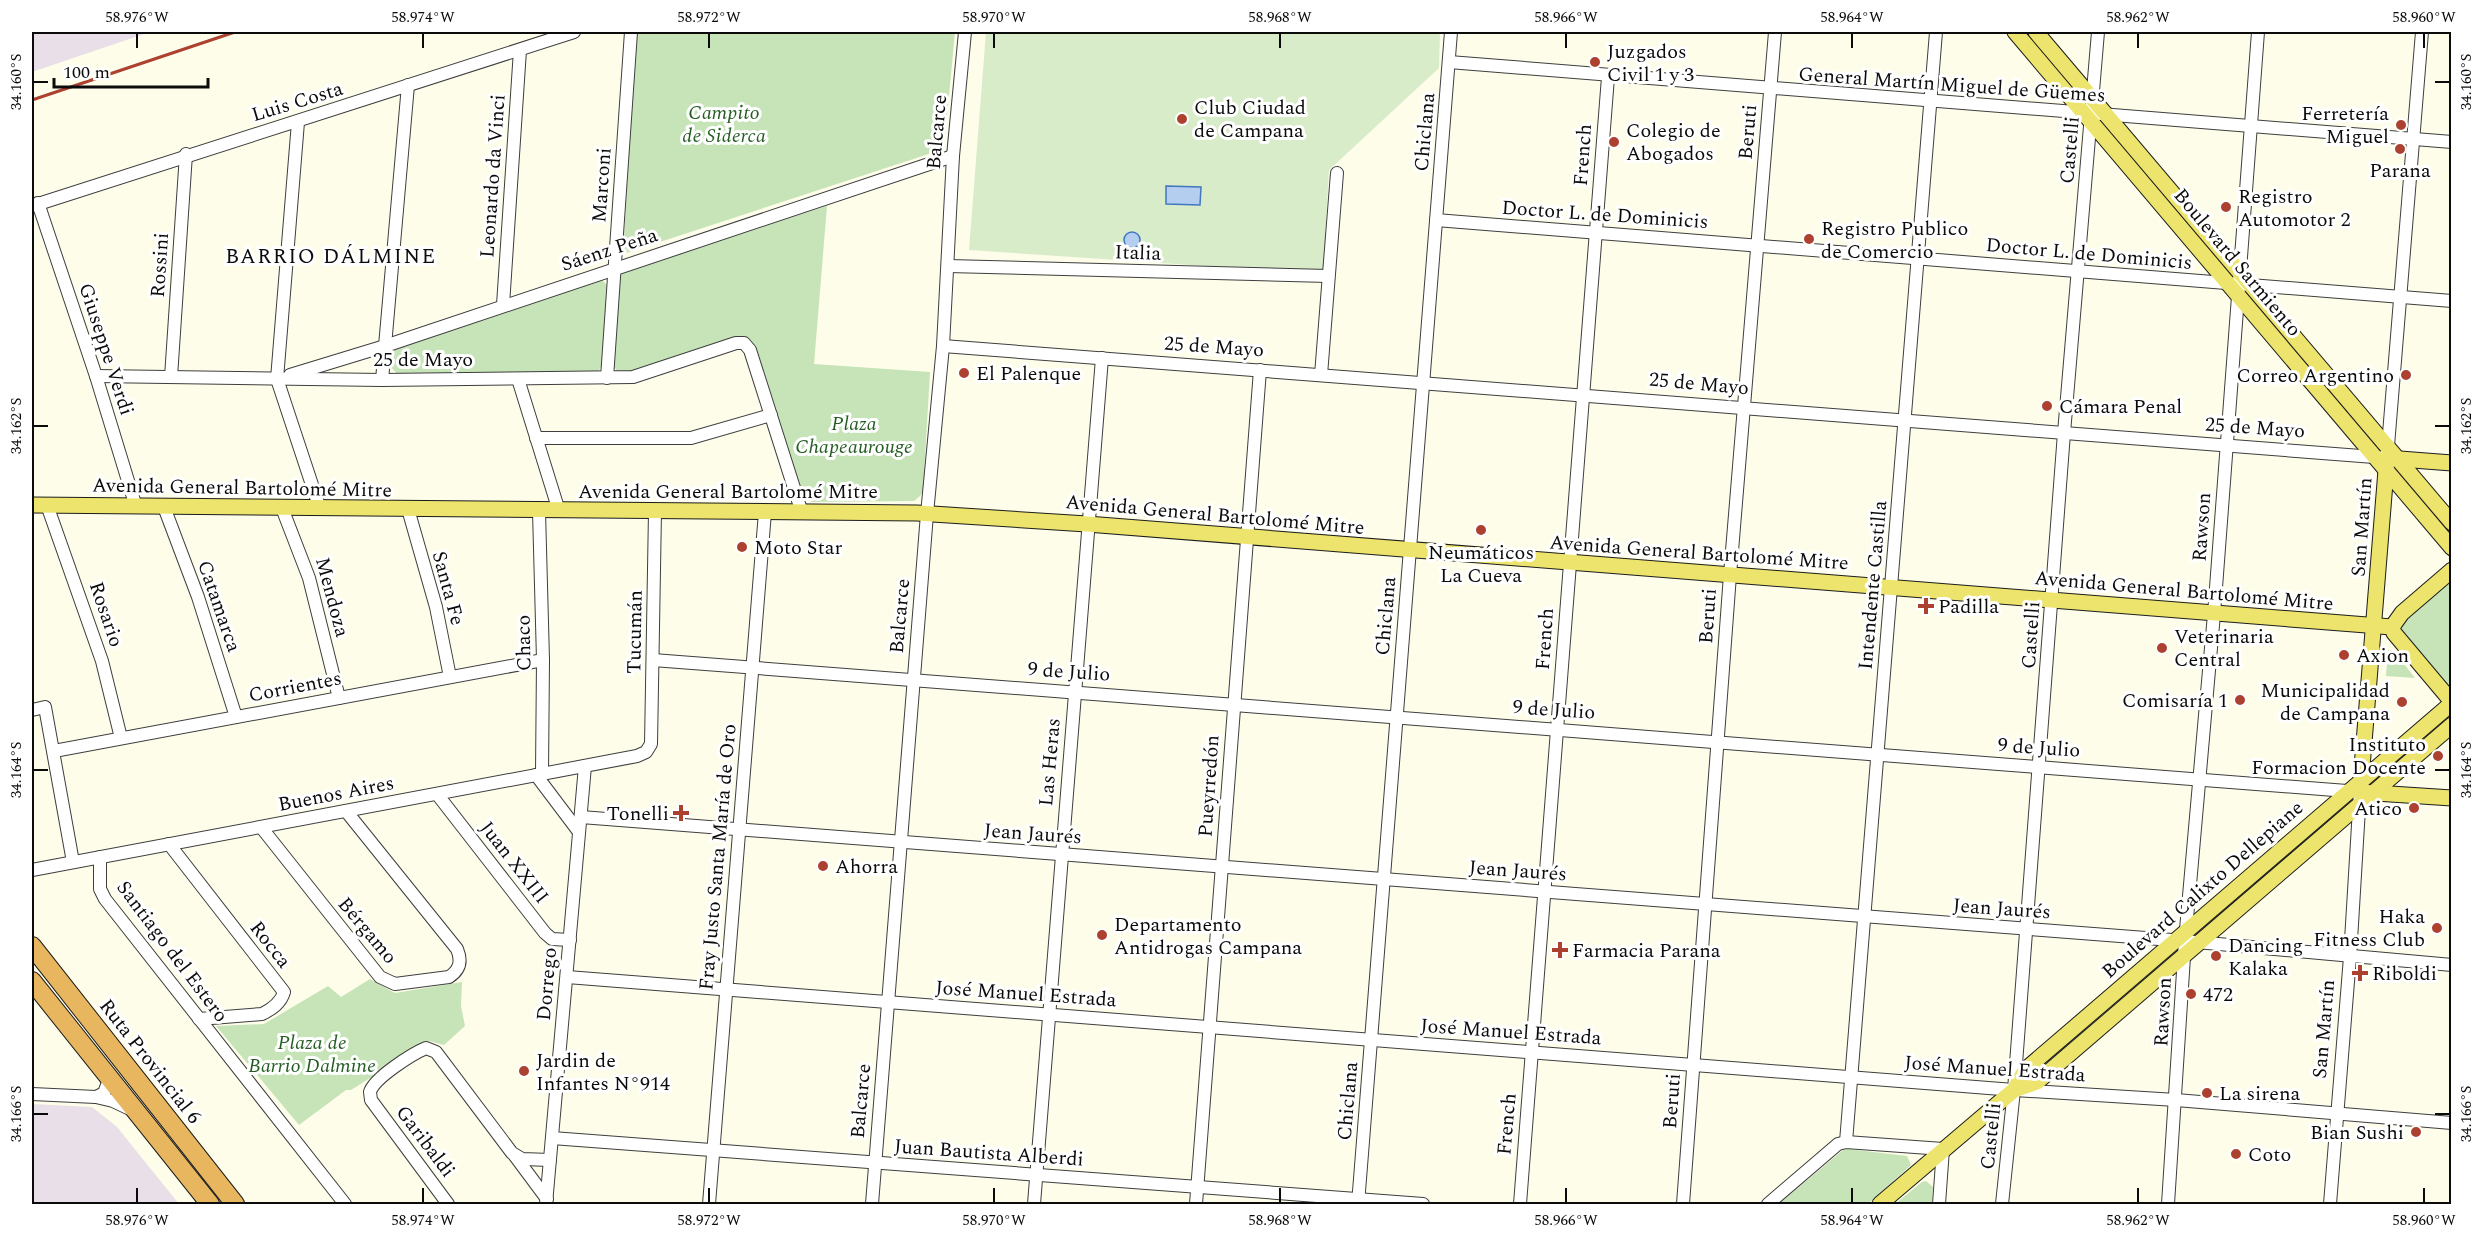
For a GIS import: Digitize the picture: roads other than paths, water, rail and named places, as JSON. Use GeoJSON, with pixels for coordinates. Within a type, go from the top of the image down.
{"type":"FeatureCollection","features":[{"type":"Feature","properties":{"kind":"highway","name":"Ruta Provincial 6"},"geometry":{"type":"LineString","coordinates":[[32,946],[235,1204]]}},
{"type":"Feature","properties":{"kind":"highway"},"geometry":{"type":"LineString","coordinates":[[32,981],[210,1204]]}},
{"type":"Feature","properties":{"kind":"main road","name":"Boulevard Sarmiento"},"geometry":{"type":"LineString","coordinates":[[2015,32],[2093,112],[2240,285],[2387,459],[2451,548]]}},
{"type":"Feature","properties":{"kind":"main road","name":"Boulevard Sarmiento"},"geometry":{"type":"LineString","coordinates":[[2036,32],[2093,112]]}},
{"type":"Feature","properties":{"kind":"main road","name":"Boulevard Sarmiento"},"geometry":{"type":"LineString","coordinates":[[2387,459],[2451,523]]}},
{"type":"Feature","properties":{"kind":"main road","name":"25 de Mayo"},"geometry":{"type":"LineString","coordinates":[[2387,459],[2451,464]]}},
{"type":"Feature","properties":{"kind":"main road","name":"San Martín"},"geometry":{"type":"LineString","coordinates":[[2360,792],[2387,459]]}},
{"type":"Feature","properties":{"kind":"main road","name":"Avenida General Bartolomé Mitre"},"geometry":{"type":"LineString","coordinates":[[39,505],[927,514],[1087,524],[2392,627]]}},
{"type":"Feature","properties":{"kind":"main road"},"geometry":{"type":"LineString","coordinates":[[2451,570],[2402,613],[2392,627],[2394,633],[2451,703]]}},
{"type":"Feature","properties":{"kind":"main road","name":"Boulevard Calixto Dellepiane"},"geometry":{"type":"LineString","coordinates":[[1880,1204],[2014,1090],[2037,1082],[2186,942],[2360,792],[2451,703]]}},
{"type":"Feature","properties":{"kind":"main road","name":"Boulevard Calixto Dellepiane"},"geometry":{"type":"LineString","coordinates":[[2360,792],[2451,725]]}},
{"type":"Feature","properties":{"kind":"main road","name":"9 de Julio"},"geometry":{"type":"LineString","coordinates":[[2360,792],[2451,798]]}},
{"type":"Feature","properties":{"kind":"street","name":"Luis Costa"},"geometry":{"type":"LineString","coordinates":[[35,204],[186,154],[298,122],[574,32]]}},
{"type":"Feature","properties":{"kind":"street","name":"Marconi"},"geometry":{"type":"LineString","coordinates":[[607,378],[631,32]]}},
{"type":"Feature","properties":{"kind":"street","name":"Balcarce"},"geometry":{"type":"LineString","coordinates":[[872,1204],[927,514],[943,346],[953,156],[965,32]]}},
{"type":"Feature","properties":{"kind":"street","name":"Chiclana"},"geometry":{"type":"LineString","coordinates":[[1358,1202],[1451,32]]}},
{"type":"Feature","properties":{"kind":"street","name":"Beruti"},"geometry":{"type":"LineString","coordinates":[[1683,1204],[1730,575],[1775,32]]}},
{"type":"Feature","properties":{"kind":"street","name":"Intendente Castilla"},"geometry":{"type":"LineString","coordinates":[[1846,1142],[1936,32]]}},
{"type":"Feature","properties":{"kind":"street","name":"Castelli"},"geometry":{"type":"LineString","coordinates":[[2002,1204],[2014,1090],[2064,433],[2098,32]]}},
{"type":"Feature","properties":{"kind":"street","name":"Rawson"},"geometry":{"type":"LineString","coordinates":[[2168,1204],[2186,942],[2214,614],[2258,32]]}},
{"type":"Feature","properties":{"kind":"street","name":"San Martín"},"geometry":{"type":"LineString","coordinates":[[2387,459],[2422,32]]}},
{"type":"Feature","properties":{"kind":"street","name":"Leonardo da Vinci"},"geometry":{"type":"LineString","coordinates":[[503,305],[520,50]]}},
{"type":"Feature","properties":{"kind":"street","name":"General Martín Miguel de Güemes"},"geometry":{"type":"LineString","coordinates":[[1449,62],[1608,77],[2093,112],[2451,142]]}},
{"type":"Feature","properties":{"kind":"street","name":"French"},"geometry":{"type":"LineString","coordinates":[[1520,1204],[1608,77]]}},
{"type":"Feature","properties":{"kind":"street"},"geometry":{"type":"LineString","coordinates":[[382,380],[408,85]]}},
{"type":"Feature","properties":{"kind":"street"},"geometry":{"type":"LineString","coordinates":[[298,122],[277,379],[320,509]]}},
{"type":"Feature","properties":{"kind":"street","name":"Rossini"},"geometry":{"type":"LineString","coordinates":[[171,377],[186,154]]}},
{"type":"Feature","properties":{"kind":"street","name":"Sáenz Peña"},"geometry":{"type":"LineString","coordinates":[[277,379],[385,346],[953,156]]}},
{"type":"Feature","properties":{"kind":"street"},"geometry":{"type":"LineString","coordinates":[[1321,375],[1337,173]]}},
{"type":"Feature","properties":{"kind":"street","name":"Giuseppe Verdi"},"geometry":{"type":"LineString","coordinates":[[35,204],[96,376],[136,507]]}},
{"type":"Feature","properties":{"kind":"street","name":"Doctor L. de Dominicis"},"geometry":{"type":"LineString","coordinates":[[1436,220],[2451,301]]}},
{"type":"Feature","properties":{"kind":"street","name":"Italia"},"geometry":{"type":"LineString","coordinates":[[948,266],[1328,276]]}},
{"type":"Feature","properties":{"kind":"street","name":"25 de Mayo"},"geometry":{"type":"LineString","coordinates":[[96,376],[382,380],[607,378],[646,375],[744,343],[750,350],[771,415]]}},
{"type":"Feature","properties":{"kind":"street","name":"25 de Mayo"},"geometry":{"type":"LineString","coordinates":[[943,346],[2387,459]]}},
{"type":"Feature","properties":{"kind":"street","name":"Las Heras"},"geometry":{"type":"LineString","coordinates":[[1034,1204],[1102,358]]}},
{"type":"Feature","properties":{"kind":"street","name":"Pueyrredón"},"geometry":{"type":"LineString","coordinates":[[1196,1204],[1260,370]]}},
{"type":"Feature","properties":{"kind":"street"},"geometry":{"type":"LineString","coordinates":[[518,379],[559,511]]}},
{"type":"Feature","properties":{"kind":"street"},"geometry":{"type":"LineString","coordinates":[[536,438],[691,438],[771,415],[802,513]]}},
{"type":"Feature","properties":{"kind":"street","name":"Rosario"},"geometry":{"type":"LineString","coordinates":[[39,505],[102,661],[121,738]]}},
{"type":"Feature","properties":{"kind":"street","name":"Catamarca"},"geometry":{"type":"LineString","coordinates":[[164,507],[198,597],[236,717]]}},
{"type":"Feature","properties":{"kind":"street","name":"Mendoza"},"geometry":{"type":"LineString","coordinates":[[282,508],[309,578],[339,698]]}},
{"type":"Feature","properties":{"kind":"street","name":"Santa Fe"},"geometry":{"type":"LineString","coordinates":[[408,509],[436,607],[450,677]]}},
{"type":"Feature","properties":{"kind":"street","name":"Chaco"},"geometry":{"type":"LineString","coordinates":[[539,511],[543,660],[539,774]]}},
{"type":"Feature","properties":{"kind":"street","name":"Tucumán"},"geometry":{"type":"LineString","coordinates":[[646,752],[651,744],[655,511]]}},
{"type":"Feature","properties":{"kind":"street","name":"Fray Justo Santa María de Oro"},"geometry":{"type":"LineString","coordinates":[[709,1204],[765,512]]}},
{"type":"Feature","properties":{"kind":"street","name":"Corrientes"},"geometry":{"type":"LineString","coordinates":[[54,751],[543,660]]}},
{"type":"Feature","properties":{"kind":"street","name":"9 de Julio"},"geometry":{"type":"LineString","coordinates":[[653,660],[2360,792]]}},
{"type":"Feature","properties":{"kind":"street"},"geometry":{"type":"LineString","coordinates":[[32,710],[45,707],[73,862]]}},
{"type":"Feature","properties":{"kind":"street","name":"Buenos Aires"},"geometry":{"type":"LineString","coordinates":[[32,870],[585,766],[637,756],[646,752]]}},
{"type":"Feature","properties":{"kind":"street","name":"Dorrego"},"geometry":{"type":"LineString","coordinates":[[547,1202],[585,766]]}},
{"type":"Feature","properties":{"kind":"street"},"geometry":{"type":"LineString","coordinates":[[539,774],[579,832]]}},
{"type":"Feature","properties":{"kind":"street","name":"San Martín"},"geometry":{"type":"LineString","coordinates":[[2330,1204],[2350,957],[2360,792]]}},
{"type":"Feature","properties":{"kind":"street","name":"Juan XXIII"},"geometry":{"type":"LineString","coordinates":[[437,794],[545,933],[552,939],[570,940]]}},
{"type":"Feature","properties":{"kind":"street","name":"Bérgamo"},"geometry":{"type":"LineString","coordinates":[[261,827],[376,973],[386,982],[394,984],[449,977],[460,965],[461,957],[457,949],[346,811]]}},
{"type":"Feature","properties":{"kind":"street","name":"Jean Jaurés"},"geometry":{"type":"LineString","coordinates":[[581,817],[2451,964]]}},
{"type":"Feature","properties":{"kind":"street","name":"Rocca"},"geometry":{"type":"LineString","coordinates":[[169,844],[284,992],[272,1010],[262,1014],[199,1019]]}},
{"type":"Feature","properties":{"kind":"street","name":"Santiago del Estero"},"geometry":{"type":"LineString","coordinates":[[100,857],[102,895],[345,1204]]}},
{"type":"Feature","properties":{"kind":"street","name":"José Manuel Estrada"},"geometry":{"type":"LineString","coordinates":[[567,977],[2451,1123]]}},
{"type":"Feature","properties":{"kind":"street","name":"Garibaldi"},"geometry":{"type":"LineString","coordinates":[[448,1204],[371,1100],[370,1092],[375,1083],[408,1058],[426,1048],[436,1052],[512,1153]]}},
{"type":"Feature","properties":{"kind":"street"},"geometry":{"type":"LineString","coordinates":[[96,1097],[104,1093],[110,1077]]}},
{"type":"Feature","properties":{"kind":"street"},"geometry":{"type":"LineString","coordinates":[[32,1094],[96,1097],[113,1101],[136,1112]]}},
{"type":"Feature","properties":{"kind":"street","name":"Juan Bautista Alberdi"},"geometry":{"type":"LineString","coordinates":[[552,1138],[1197,1187],[1358,1202],[1424,1204]]}},
{"type":"Feature","properties":{"kind":"street"},"geometry":{"type":"LineString","coordinates":[[1768,1204],[1838,1144],[1846,1142],[1944,1149],[1939,1204]]}},
{"type":"Feature","properties":{"kind":"street"},"geometry":{"type":"LineString","coordinates":[[512,1153],[522,1159],[550,1160]]}},
{"type":"Feature","properties":{"kind":"street"},"geometry":{"type":"LineString","coordinates":[[512,1153],[547,1202]]}},
{"type":"Feature","properties":{"kind":"water"},"geometry":{"type":"Polygon","coordinates":[[[1166,186],[1201,187],[1200,205],[1166,204],[1166,186]]]}},
{"type":"Feature","properties":{"kind":"water"},"geometry":{"type":"Polygon","coordinates":[[[1132,232],[1138,234],[1140,240],[1138,246],[1132,248],[1126,246],[1124,240],[1126,234],[1132,232]]]}},
{"type":"Feature","properties":{"kind":"railway"},"geometry":{"type":"LineString","coordinates":[[32,100],[235,32]]}},
{"type":"Feature","properties":{"kind":"place","name":"Juzgados Civil 1 y 3"},"geometry":{"type":"Point","coordinates":[1595,62]}},
{"type":"Feature","properties":{"kind":"place","name":"Club Ciudad de Campana"},"geometry":{"type":"Point","coordinates":[1182,119]}},
{"type":"Feature","properties":{"kind":"place","name":"Ferretería Miguel"},"geometry":{"type":"Point","coordinates":[2401,125]}},
{"type":"Feature","properties":{"kind":"place","name":"Colegio de Abogados"},"geometry":{"type":"Point","coordinates":[1614,142]}},
{"type":"Feature","properties":{"kind":"place","name":"Parana"},"geometry":{"type":"Point","coordinates":[2400,149]}},
{"type":"Feature","properties":{"kind":"place","name":"Registro Automotor 2"},"geometry":{"type":"Point","coordinates":[2226,207]}},
{"type":"Feature","properties":{"kind":"place","name":"Registro Publico de Comercio"},"geometry":{"type":"Point","coordinates":[1809,239]}},
{"type":"Feature","properties":{"kind":"place","name":"El Palenque"},"geometry":{"type":"Point","coordinates":[964,373]}},
{"type":"Feature","properties":{"kind":"place","name":"Correo Argentino"},"geometry":{"type":"Point","coordinates":[2406,375]}},
{"type":"Feature","properties":{"kind":"place","name":"Cámara Penal"},"geometry":{"type":"Point","coordinates":[2047,406]}},
{"type":"Feature","properties":{"kind":"place","name":"Neumáticos La Cueva"},"geometry":{"type":"Point","coordinates":[1481,530]}},
{"type":"Feature","properties":{"kind":"place","name":"Moto Star"},"geometry":{"type":"Point","coordinates":[742,547]}},
{"type":"Feature","properties":{"kind":"place","name":"Padilla"},"geometry":{"type":"Point","coordinates":[1926,606]}},
{"type":"Feature","properties":{"kind":"place","name":"Veterinaria Central"},"geometry":{"type":"Point","coordinates":[2162,648]}},
{"type":"Feature","properties":{"kind":"place","name":"Axion"},"geometry":{"type":"Point","coordinates":[2344,655]}},
{"type":"Feature","properties":{"kind":"place","name":"Comisaría 1"},"geometry":{"type":"Point","coordinates":[2240,700]}},
{"type":"Feature","properties":{"kind":"place","name":"Municipalidad de Campana"},"geometry":{"type":"Point","coordinates":[2402,702]}},
{"type":"Feature","properties":{"kind":"place","name":"Instituto Formacion Docente"},"geometry":{"type":"Point","coordinates":[2438,756]}},
{"type":"Feature","properties":{"kind":"place","name":"Atico"},"geometry":{"type":"Point","coordinates":[2414,808]}},
{"type":"Feature","properties":{"kind":"place","name":"Tonelli"},"geometry":{"type":"Point","coordinates":[681,813]}},
{"type":"Feature","properties":{"kind":"place","name":"Ahorra"},"geometry":{"type":"Point","coordinates":[823,866]}},
{"type":"Feature","properties":{"kind":"place","name":"Haka Fitness Club"},"geometry":{"type":"Point","coordinates":[2437,928]}},
{"type":"Feature","properties":{"kind":"place","name":"Departamento Antidrogas Campana"},"geometry":{"type":"Point","coordinates":[1102,935]}},
{"type":"Feature","properties":{"kind":"place","name":"Farmacia Parana"},"geometry":{"type":"Point","coordinates":[1560,950]}},
{"type":"Feature","properties":{"kind":"place","name":"Dancing Kalaka"},"geometry":{"type":"Point","coordinates":[2216,956]}},
{"type":"Feature","properties":{"kind":"place","name":"Riboldi"},"geometry":{"type":"Point","coordinates":[2360,973]}},
{"type":"Feature","properties":{"kind":"place","name":"472"},"geometry":{"type":"Point","coordinates":[2191,994]}},
{"type":"Feature","properties":{"kind":"place","name":"Jardin de Infantes N°914"},"geometry":{"type":"Point","coordinates":[524,1071]}},
{"type":"Feature","properties":{"kind":"place","name":"La sirena"},"geometry":{"type":"Point","coordinates":[2207,1093]}},
{"type":"Feature","properties":{"kind":"place","name":"Bian Sushi"},"geometry":{"type":"Point","coordinates":[2416,1132]}},
{"type":"Feature","properties":{"kind":"place","name":"Coto"},"geometry":{"type":"Point","coordinates":[2236,1154]}},
{"type":"Feature","properties":{"kind":"district","name":"BARRIO DÁLMINE"},"geometry":{"type":"Point","coordinates":[331,256]}},
{"type":"Feature","properties":{"kind":"park label","name":"Campito de Siderca"},"geometry":{"type":"Point","coordinates":[724,124]}},
{"type":"Feature","properties":{"kind":"park label","name":"Plaza Chapeaurouge"},"geometry":{"type":"Point","coordinates":[854,434]}},
{"type":"Feature","properties":{"kind":"park label","name":"Plaza de Barrio Dalmine"},"geometry":{"type":"Point","coordinates":[312,1054]}}]}
